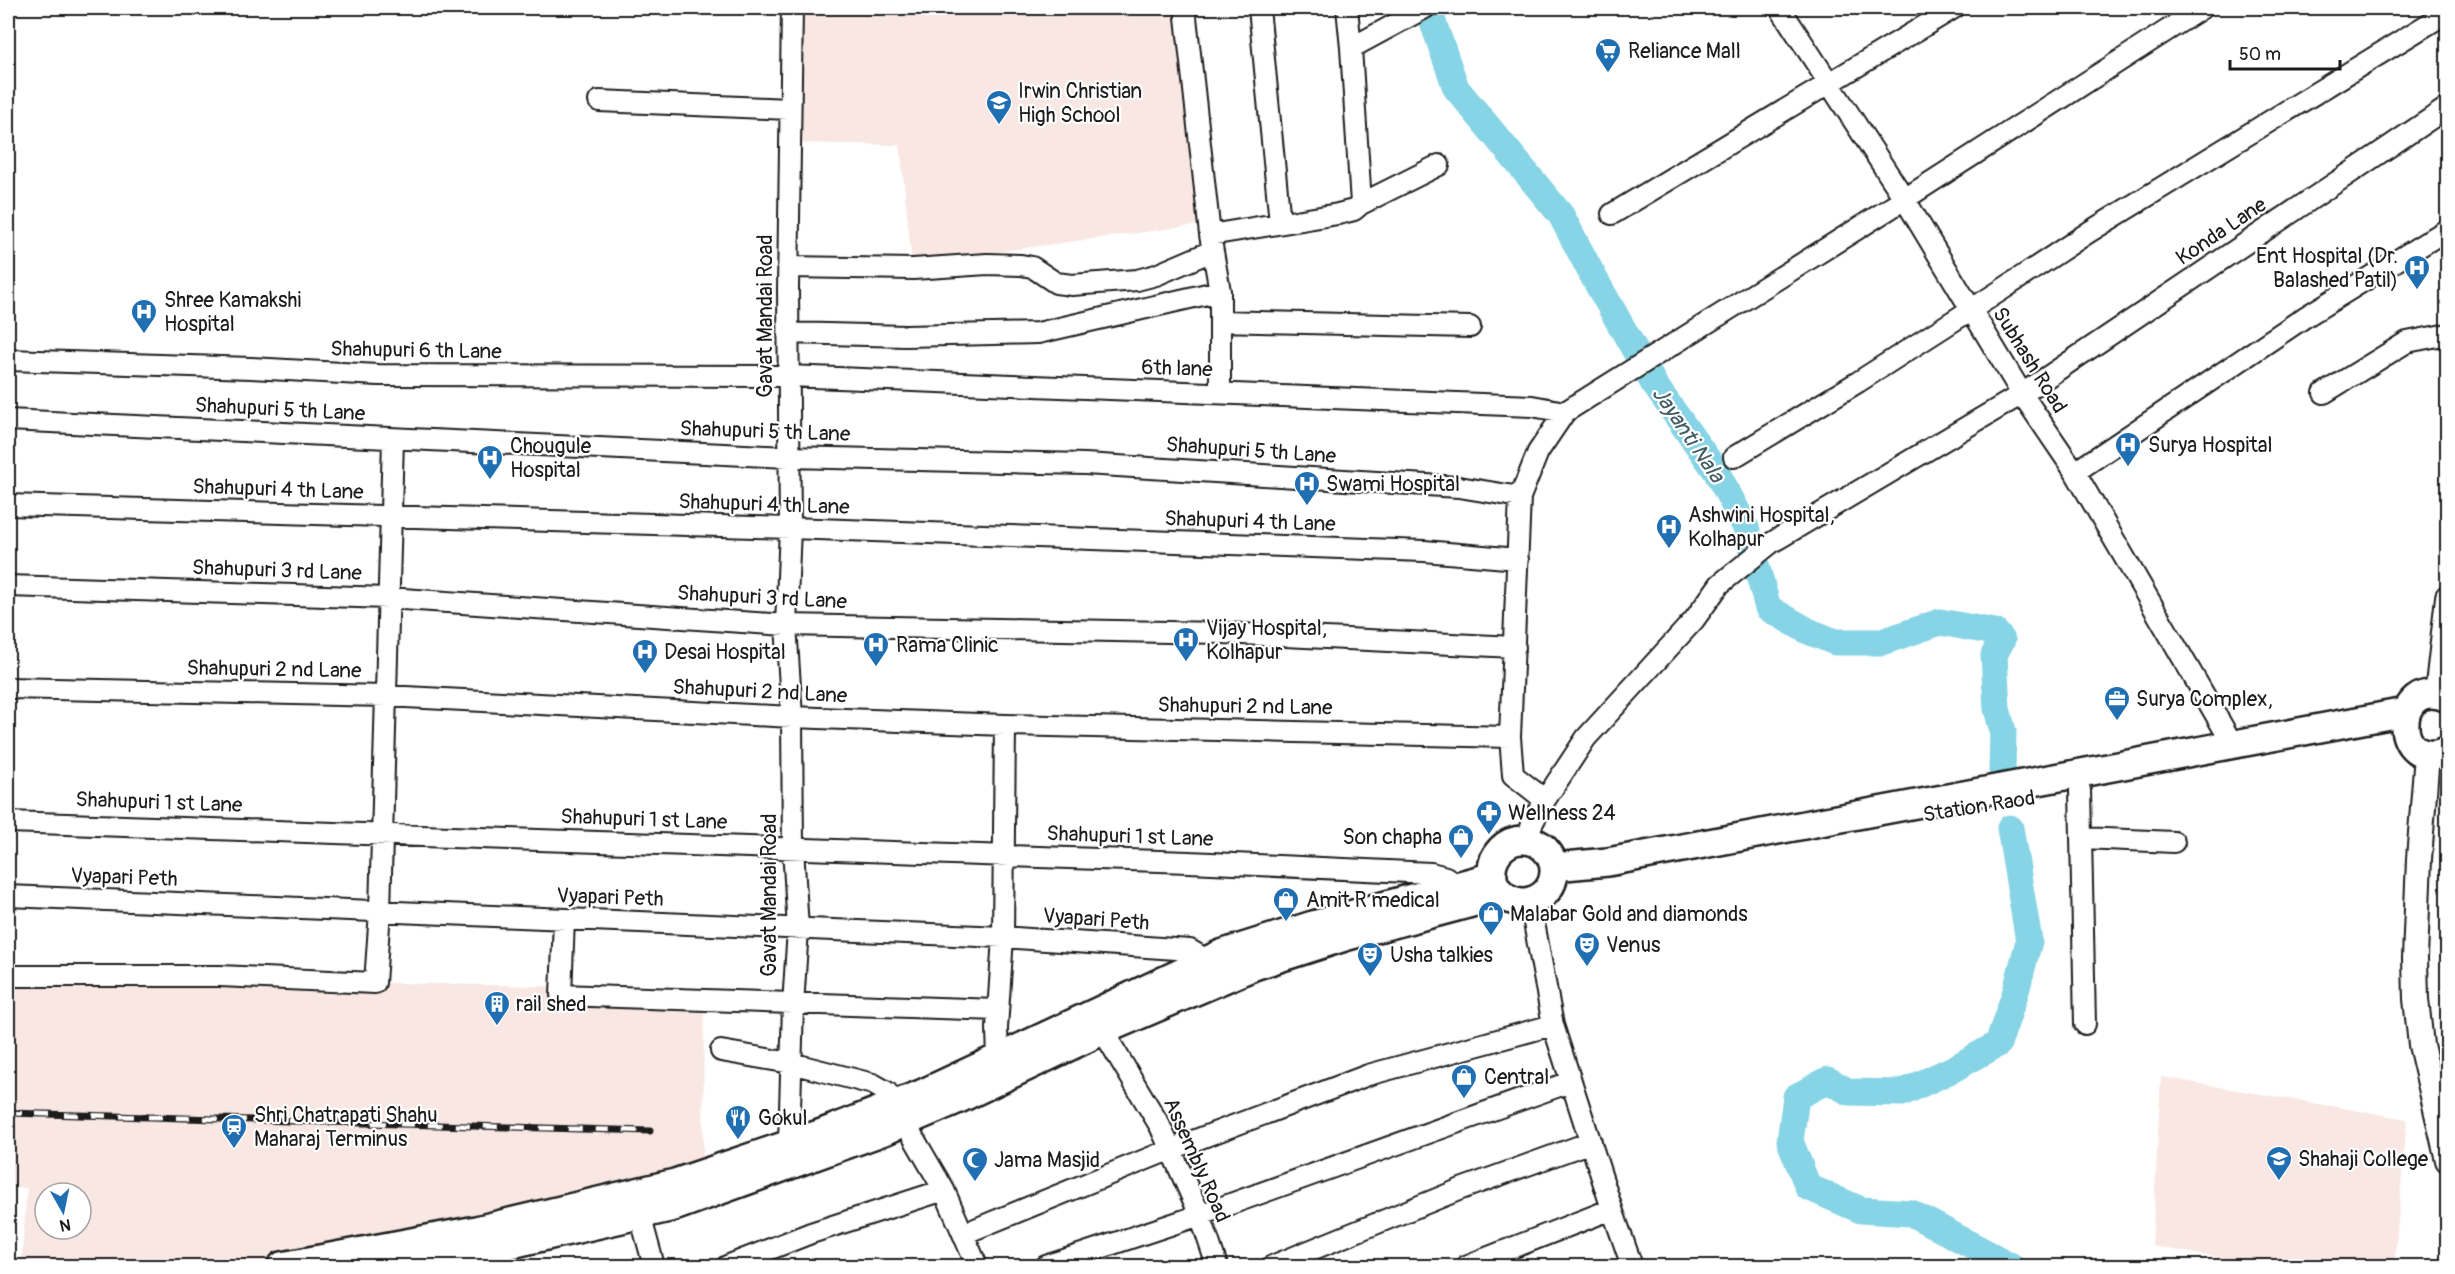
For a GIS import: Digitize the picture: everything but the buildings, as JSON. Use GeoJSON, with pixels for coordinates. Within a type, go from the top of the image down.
{"type":"FeatureCollection","features":[{"type":"Feature","properties":{"kind":"highway"},"geometry":{"type":"LineString","coordinates":[[2437,752],[2416,749],[2409,742],[2405,722],[2418,698],[2442,696]]}},
{"type":"Feature","properties":{"kind":"highway"},"geometry":{"type":"LineString","coordinates":[[1554,873],[2066,777],[2232,743],[2405,722]]}},
{"type":"Feature","properties":{"kind":"highway","name":"Station Raod"},"geometry":{"type":"LineString","coordinates":[[1554,873],[1612,873],[1939,812],[2080,790],[2320,741],[2379,734],[2405,722]]}},
{"type":"Feature","properties":{"kind":"highway"},"geometry":{"type":"LineString","coordinates":[[282,1266],[437,1254],[640,1215],[697,1199],[841,1148],[998,1060],[1097,1022],[1254,966],[1348,936],[1483,900],[1496,876],[1498,852],[1511,842],[1527,840],[1535,842],[1548,851],[1554,873],[1541,896],[1530,901],[1512,900],[1496,876]]}},
{"type":"Feature","properties":{"kind":"highway"},"geometry":{"type":"LineString","coordinates":[[400,1266],[437,1254],[476,1230],[675,1183],[861,1119],[900,1113],[959,1099],[1207,960],[1313,925],[1496,876]]}},
{"type":"Feature","properties":{"kind":"main road"},"geometry":{"type":"LineString","coordinates":[[2442,696],[2448,597]]}},
{"type":"Feature","properties":{"kind":"main road"},"geometry":{"type":"LineString","coordinates":[[2437,752],[2418,877],[2416,999],[2421,1045],[2448,1160]]}},
{"type":"Feature","properties":{"kind":"street","name":"Gavat Mandai Road"},"geometry":{"type":"LineString","coordinates":[[789,1144],[793,1005],[798,929],[793,848],[792,717],[786,625],[790,528],[788,267],[792,8]]}},
{"type":"Feature","properties":{"kind":"street"},"geometry":{"type":"LineString","coordinates":[[1185,8],[1213,254],[1220,291],[1220,393]]}},
{"type":"Feature","properties":{"kind":"street"},"geometry":{"type":"LineString","coordinates":[[1259,8],[1280,223]]}},
{"type":"Feature","properties":{"kind":"street"},"geometry":{"type":"LineString","coordinates":[[1347,8],[1361,204]]}},
{"type":"Feature","properties":{"kind":"street"},"geometry":{"type":"LineString","coordinates":[[1351,48],[1425,8]]}},
{"type":"Feature","properties":{"kind":"street"},"geometry":{"type":"LineString","coordinates":[[1612,214],[1954,8]]}},
{"type":"Feature","properties":{"kind":"street"},"geometry":{"type":"LineString","coordinates":[[1545,801],[1512,775],[1510,737],[1520,497],[1538,452],[1564,411],[1904,198],[2200,8]]}},
{"type":"Feature","properties":{"kind":"street","name":"Subhash Road"},"geometry":{"type":"LineString","coordinates":[[1785,10],[1829,85],[1904,198],[2022,394],[2075,472],[2232,743]]}},
{"type":"Feature","properties":{"kind":"street"},"geometry":{"type":"LineString","coordinates":[[1734,457],[1858,382],[2089,232],[2448,12]]}},
{"type":"Feature","properties":{"kind":"street"},"geometry":{"type":"LineString","coordinates":[[599,101],[789,109]]}},
{"type":"Feature","properties":{"kind":"street","name":"Konda Lane"},"geometry":{"type":"LineString","coordinates":[[1527,840],[1532,824],[1545,801],[1599,722],[1637,684],[1694,620],[1720,584],[1771,543],[2022,394],[2448,107]]}},
{"type":"Feature","properties":{"kind":"street"},"geometry":{"type":"LineString","coordinates":[[788,267],[913,269],[987,264],[1021,265],[1032,267],[1056,283],[1072,285],[1137,280],[1213,254],[1280,223],[1354,210],[1361,204],[1439,165]]}},
{"type":"Feature","properties":{"kind":"street"},"geometry":{"type":"LineString","coordinates":[[2075,472],[2305,317],[2448,229]]}},
{"type":"Feature","properties":{"kind":"street"},"geometry":{"type":"LineString","coordinates":[[788,333],[906,336],[1038,333],[1220,291]]}},
{"type":"Feature","properties":{"kind":"street"},"geometry":{"type":"LineString","coordinates":[[1220,321],[1470,327]]}},
{"type":"Feature","properties":{"kind":"street"},"geometry":{"type":"LineString","coordinates":[[2324,393],[2407,342],[2448,334]]}},
{"type":"Feature","properties":{"kind":"street","name":"Shahupuri 6 th Lane"},"geometry":{"type":"LineString","coordinates":[[8,360],[251,368],[378,375],[788,376]]}},
{"type":"Feature","properties":{"kind":"street","name":"6th lane"},"geometry":{"type":"LineString","coordinates":[[788,376],[1532,406],[1564,411]]}},
{"type":"Feature","properties":{"kind":"street","name":"Shahupuri 5 th Lane"},"geometry":{"type":"LineString","coordinates":[[8,420],[789,458],[1085,464],[1459,488],[1520,497]]}},
{"type":"Feature","properties":{"kind":"street"},"geometry":{"type":"LineString","coordinates":[[8,976],[220,976],[375,983],[380,911],[393,438]]}},
{"type":"Feature","properties":{"kind":"street","name":"Shahupuri 4 th Lane"},"geometry":{"type":"LineString","coordinates":[[8,505],[790,528],[1424,551],[1518,559]]}},
{"type":"Feature","properties":{"kind":"street","name":"Shahupuri 3 rd Lane"},"geometry":{"type":"LineString","coordinates":[[8,586],[388,598],[786,625],[1221,633],[1515,647]]}},
{"type":"Feature","properties":{"kind":"street","name":"Shahupuri 2 nd Lane"},"geometry":{"type":"LineString","coordinates":[[8,688],[386,696],[792,717],[1005,725],[1510,737]]}},
{"type":"Feature","properties":{"kind":"street"},"geometry":{"type":"LineString","coordinates":[[998,1060],[998,1010],[1003,938],[1005,725]]}},
{"type":"Feature","properties":{"kind":"street"},"geometry":{"type":"LineString","coordinates":[[2080,790],[2085,1024]]}},
{"type":"Feature","properties":{"kind":"street","name":"Shahupuri 1 st Lane"},"geometry":{"type":"LineString","coordinates":[[8,822],[1003,855],[1431,873],[1446,877],[1453,887]]}},
{"type":"Feature","properties":{"kind":"street"},"geometry":{"type":"LineString","coordinates":[[2082,837],[2174,842]]}},
{"type":"Feature","properties":{"kind":"street","name":"Vyapari Peth"},"geometry":{"type":"LineString","coordinates":[[8,896],[1003,938],[1190,950],[1207,960]]}},
{"type":"Feature","properties":{"kind":"street"},"geometry":{"type":"LineString","coordinates":[[1530,901],[1553,1025],[1632,1266]]}},
{"type":"Feature","properties":{"kind":"street"},"geometry":{"type":"LineString","coordinates":[[564,919],[561,995],[793,1005],[998,1010]]}},
{"type":"Feature","properties":{"kind":"street","name":"Assembly Road"},"geometry":{"type":"LineString","coordinates":[[1097,1022],[1160,1126],[1200,1215],[1216,1266]]}},
{"type":"Feature","properties":{"kind":"street"},"geometry":{"type":"LineString","coordinates":[[963,1234],[1169,1150],[1368,1075],[1553,1025]]}},
{"type":"Feature","properties":{"kind":"street"},"geometry":{"type":"LineString","coordinates":[[721,1051],[791,1063],[873,1084],[887,1092],[944,1190],[963,1234],[972,1265]]}},
{"type":"Feature","properties":{"kind":"street"},"geometry":{"type":"LineString","coordinates":[[1046,1266],[1200,1215],[1570,1082]]}},
{"type":"Feature","properties":{"kind":"street"},"geometry":{"type":"LineString","coordinates":[[1272,1266],[1461,1189],[1591,1142]]}},
{"type":"Feature","properties":{"kind":"street"},"geometry":{"type":"LineString","coordinates":[[727,1266],[811,1233],[944,1190]]}},
{"type":"Feature","properties":{"kind":"street"},"geometry":{"type":"LineString","coordinates":[[1466,1266],[1612,1209]]}},
{"type":"Feature","properties":{"kind":"street"},"geometry":{"type":"LineString","coordinates":[[640,1215],[654,1266]]}},
{"type":"Feature","properties":{"kind":"shaded area","name":"Irwin Christian High School"},"geometry":{"type":"Polygon","coordinates":[[[797,8],[1196,8],[1207,109],[1212,223],[912,263],[900,145],[790,143],[797,8]]]}},
{"type":"Feature","properties":{"kind":"shaded area"},"geometry":{"type":"Polygon","coordinates":[[[8,974],[704,990],[703,1173],[281,1266],[21,1266],[27,1188],[8,1187],[8,974]]]}},
{"type":"Feature","properties":{"kind":"shaded area","name":"Shahaji College"},"geometry":{"type":"Polygon","coordinates":[[[2161,1077],[2407,1119],[2394,1266],[2264,1266],[2152,1246],[2161,1077]]]}},
{"type":"Feature","properties":{"kind":"waterway","name":"Jayanti Nala"},"geometry":{"type":"LineString","coordinates":[[1428,8],[1456,88],[1561,215],[1654,384],[1716,471],[1746,528],[1768,608],[1808,631],[1835,642],[1882,642],[1940,622],[1995,632],[2002,640],[1994,655],[1997,709],[2003,731],[2002,770]]}},
{"type":"Feature","properties":{"kind":"waterway","name":"Jayanti Nala"},"geometry":{"type":"LineString","coordinates":[[2010,828],[2029,941],[2016,991],[1998,1044],[1955,1068],[1902,1093],[1849,1092],[1828,1080],[1796,1097],[1790,1141],[1808,1187],[1861,1210],[1911,1213],[2011,1266]]}},
{"type":"Feature","properties":{"kind":"railway"},"geometry":{"type":"LineString","coordinates":[[8,1113],[650,1131]]}},
{"type":"Feature","properties":{"kind":"place","name":"Reliance Mall"},"geometry":{"type":"Point","coordinates":[1608,74]}},
{"type":"Feature","properties":{"kind":"place","name":"Irwin Christian High School"},"geometry":{"type":"Point","coordinates":[999,126]}},
{"type":"Feature","properties":{"kind":"place","name":"Ent Hospital (Dr. Balashed Patil)"},"geometry":{"type":"Point","coordinates":[2417,291]}},
{"type":"Feature","properties":{"kind":"place","name":"Shree Kamakshi Hospital"},"geometry":{"type":"Point","coordinates":[144,335]}},
{"type":"Feature","properties":{"kind":"place","name":"Surya Hospital"},"geometry":{"type":"Point","coordinates":[2128,468]}},
{"type":"Feature","properties":{"kind":"place","name":"Chougule Hospital"},"geometry":{"type":"Point","coordinates":[490,481]}},
{"type":"Feature","properties":{"kind":"place","name":"Swami Hospital"},"geometry":{"type":"Point","coordinates":[1307,507]}},
{"type":"Feature","properties":{"kind":"place","name":"Ashwini Hospital, Kolhapur"},"geometry":{"type":"Point","coordinates":[1669,550]}},
{"type":"Feature","properties":{"kind":"place","name":"Vijay Hospital, Kolhapur"},"geometry":{"type":"Point","coordinates":[1186,663]}},
{"type":"Feature","properties":{"kind":"place","name":"Rama Clinic"},"geometry":{"type":"Point","coordinates":[876,668]}},
{"type":"Feature","properties":{"kind":"place","name":"Desai Hospital"},"geometry":{"type":"Point","coordinates":[645,675]}},
{"type":"Feature","properties":{"kind":"place","name":"Surya Complex,"},"geometry":{"type":"Point","coordinates":[2117,722]}},
{"type":"Feature","properties":{"kind":"place","name":"Wellness 24"},"geometry":{"type":"Point","coordinates":[1489,836]}},
{"type":"Feature","properties":{"kind":"place","name":"Son chapha"},"geometry":{"type":"Point","coordinates":[1461,860]}},
{"type":"Feature","properties":{"kind":"place","name":"Amit R medical"},"geometry":{"type":"Point","coordinates":[1286,923]}},
{"type":"Feature","properties":{"kind":"place","name":"Malabar Gold and diamonds"},"geometry":{"type":"Point","coordinates":[1491,937]}},
{"type":"Feature","properties":{"kind":"place","name":"Venus"},"geometry":{"type":"Point","coordinates":[1587,968]}},
{"type":"Feature","properties":{"kind":"place","name":"Usha talkies"},"geometry":{"type":"Point","coordinates":[1370,978]}},
{"type":"Feature","properties":{"kind":"place","name":"rail shed"},"geometry":{"type":"Point","coordinates":[497,1027]}},
{"type":"Feature","properties":{"kind":"place","name":"Central"},"geometry":{"type":"Point","coordinates":[1464,1100]}},
{"type":"Feature","properties":{"kind":"place","name":"Gokul"},"geometry":{"type":"Point","coordinates":[738,1141]}},
{"type":"Feature","properties":{"kind":"place","name":"Shri Chatrapati Shahu Maharaj Terminus"},"geometry":{"type":"Point","coordinates":[234,1150]}},
{"type":"Feature","properties":{"kind":"place","name":"Shahaji College"},"geometry":{"type":"Point","coordinates":[2279,1182]}},
{"type":"Feature","properties":{"kind":"place","name":"Jama Masjid"},"geometry":{"type":"Point","coordinates":[975,1183]}}]}
